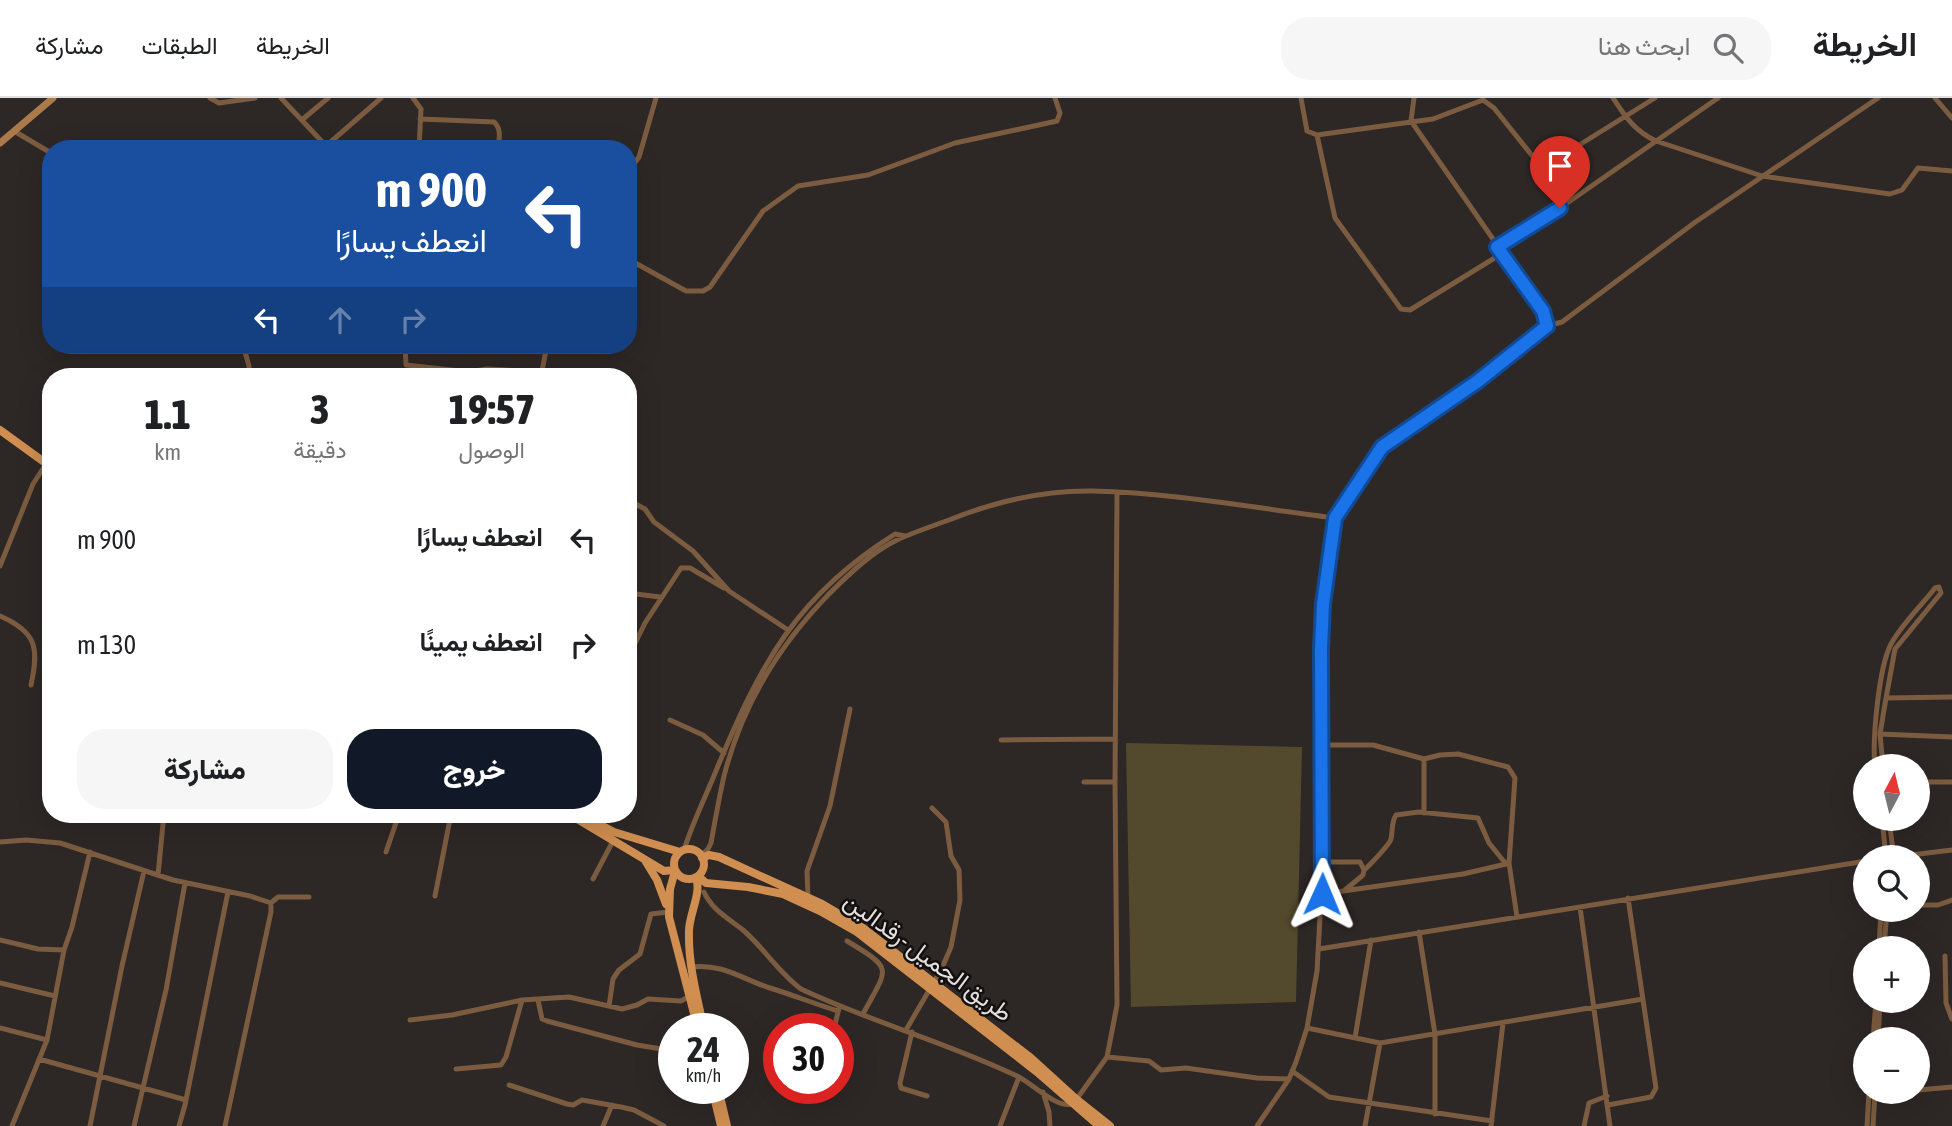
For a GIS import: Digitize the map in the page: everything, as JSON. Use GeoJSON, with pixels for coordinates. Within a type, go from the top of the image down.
{"type":"FeatureCollection","features":[{"type":"Feature","properties":{"kind":"main road"},"geometry":{"type":"LineString","coordinates":[[0,429],[42,461]]}},
{"type":"Feature","properties":{"kind":"main road"},"geometry":{"type":"LineString","coordinates":[[584,823],[664,872],[675,870]]}},
{"type":"Feature","properties":{"kind":"main road"},"geometry":{"type":"LineString","coordinates":[[597,823],[614,832],[682,851],[694,850],[702,857],[703,868],[697,877],[698,887],[689,931],[691,990],[695,1013]]}},
{"type":"Feature","properties":{"kind":"main road"},"geometry":{"type":"LineString","coordinates":[[668,914],[674,861],[682,851]]}},
{"type":"Feature","properties":{"kind":"main road","name":"طريق الجميل -رقدالين"},"geometry":{"type":"LineString","coordinates":[[702,857],[716,856],[808,898],[863,928],[932,985]]}},
{"type":"Feature","properties":{"kind":"main road"},"geometry":{"type":"LineString","coordinates":[[644,860],[660,887],[699,1013]]}},
{"type":"Feature","properties":{"kind":"main road"},"geometry":{"type":"LineString","coordinates":[[675,870],[684,878],[697,877]]}},
{"type":"Feature","properties":{"kind":"main road","name":"طريق الجميل -رقدالين"},"geometry":{"type":"LineString","coordinates":[[697,877],[706,883],[756,888],[783,894],[858,932],[1031,1058],[1099,1126]]}},
{"type":"Feature","properties":{"kind":"main road"},"geometry":{"type":"LineString","coordinates":[[693,906],[704,892],[726,885]]}},
{"type":"Feature","properties":{"kind":"main road","name":"طريق الجميل -رقدالين"},"geometry":{"type":"LineString","coordinates":[[1074,1102],[1110,1126]]}},
{"type":"Feature","properties":{"kind":"main road"},"geometry":{"type":"LineString","coordinates":[[716,1104],[721,1126]]}},
{"type":"Feature","properties":{"kind":"main road"},"geometry":{"type":"LineString","coordinates":[[722,1104],[727,1126]]}},
{"type":"Feature","properties":{"kind":"street"},"geometry":{"type":"LineString","coordinates":[[0,143],[53,98]]}},
{"type":"Feature","properties":{"kind":"street"},"geometry":{"type":"LineString","coordinates":[[210,98],[219,103],[255,98]]}},
{"type":"Feature","properties":{"kind":"street"},"geometry":{"type":"LineString","coordinates":[[281,98],[320,140]]}},
{"type":"Feature","properties":{"kind":"street"},"geometry":{"type":"LineString","coordinates":[[303,119],[328,98]]}},
{"type":"Feature","properties":{"kind":"street"},"geometry":{"type":"LineString","coordinates":[[335,140],[380,98]]}},
{"type":"Feature","properties":{"kind":"street"},"geometry":{"type":"LineString","coordinates":[[413,98],[421,109],[419,140]]}},
{"type":"Feature","properties":{"kind":"street"},"geometry":{"type":"LineString","coordinates":[[637,161],[656,98]]}},
{"type":"Feature","properties":{"kind":"street"},"geometry":{"type":"LineString","coordinates":[[637,264],[686,291],[703,291],[710,287],[763,211],[790,190],[807,184],[868,176],[955,144],[1057,121],[1060,113],[1055,98]]}},
{"type":"Feature","properties":{"kind":"street"},"geometry":{"type":"LineString","coordinates":[[1301,98],[1307,131],[1317,135],[1433,119],[1483,100],[1494,108],[1534,158],[1544,162],[1555,160],[1655,98]]}},
{"type":"Feature","properties":{"kind":"street"},"geometry":{"type":"LineString","coordinates":[[1414,98],[1411,121],[1543,311],[1547,326]]}},
{"type":"Feature","properties":{"kind":"street"},"geometry":{"type":"LineString","coordinates":[[1613,98],[1642,134],[1762,176],[1890,194],[1902,190],[1918,168],[1952,171]]}},
{"type":"Feature","properties":{"kind":"street"},"geometry":{"type":"LineString","coordinates":[[1497,247],[1560,208],[1718,98]]}},
{"type":"Feature","properties":{"kind":"street"},"geometry":{"type":"LineString","coordinates":[[1257,1126],[1292,1071],[1307,1028],[1319,949],[1323,862],[1323,604],[1335,518],[1382,447],[1478,381],[1547,326],[1562,322],[1762,176],[1878,98]]}},
{"type":"Feature","properties":{"kind":"street"},"geometry":{"type":"LineString","coordinates":[[1935,98],[1952,118]]}},
{"type":"Feature","properties":{"kind":"street"},"geometry":{"type":"LineString","coordinates":[[420,119],[494,122],[500,132],[499,140]]}},
{"type":"Feature","properties":{"kind":"street"},"geometry":{"type":"LineString","coordinates":[[14,131],[42,148]]}},
{"type":"Feature","properties":{"kind":"street"},"geometry":{"type":"LineString","coordinates":[[1317,135],[1335,218],[1401,309],[1410,310],[1502,254]]}},
{"type":"Feature","properties":{"kind":"street"},"geometry":{"type":"LineString","coordinates":[[405,354],[406,365],[433,368]]}},
{"type":"Feature","properties":{"kind":"street"},"geometry":{"type":"LineString","coordinates":[[0,566],[33,484],[42,473]]}},
{"type":"Feature","properties":{"kind":"street"},"geometry":{"type":"LineString","coordinates":[[702,857],[710,846],[728,762],[752,693],[779,653],[818,606],[857,568],[897,540],[962,514],[1024,497],[1073,492],[1197,500],[1335,518]]}},
{"type":"Feature","properties":{"kind":"street"},"geometry":{"type":"LineString","coordinates":[[691,967],[722,968],[769,988],[863,1014],[1019,1077],[1059,1104],[1074,1102],[1107,1057],[1117,1005],[1117,493]]}},
{"type":"Feature","properties":{"kind":"street"},"geometry":{"type":"LineString","coordinates":[[637,505],[645,509],[654,522],[693,551],[729,591]]}},
{"type":"Feature","properties":{"kind":"street"},"geometry":{"type":"LineString","coordinates":[[682,851],[770,655],[812,601],[853,563],[895,534],[908,536]]}},
{"type":"Feature","properties":{"kind":"street"},"geometry":{"type":"LineString","coordinates":[[637,641],[660,597],[684,566],[729,591],[788,630]]}},
{"type":"Feature","properties":{"kind":"street"},"geometry":{"type":"LineString","coordinates":[[1875,754],[1874,732],[1887,653],[1895,638],[1935,588],[1940,587],[1942,592],[1895,649],[1880,734],[1882,754]]}},
{"type":"Feature","properties":{"kind":"street"},"geometry":{"type":"LineString","coordinates":[[637,594],[660,597]]}},
{"type":"Feature","properties":{"kind":"street"},"geometry":{"type":"LineString","coordinates":[[0,616],[19,626],[33,642],[36,652],[31,685]]}},
{"type":"Feature","properties":{"kind":"street"},"geometry":{"type":"LineString","coordinates":[[1886,698],[1952,697]]}},
{"type":"Feature","properties":{"kind":"street"},"geometry":{"type":"LineString","coordinates":[[808,898],[807,871],[830,806],[850,709]]}},
{"type":"Feature","properties":{"kind":"street"},"geometry":{"type":"LineString","coordinates":[[670,720],[703,735],[724,753]]}},
{"type":"Feature","properties":{"kind":"street"},"geometry":{"type":"LineString","coordinates":[[1880,734],[1952,737]]}},
{"type":"Feature","properties":{"kind":"street"},"geometry":{"type":"LineString","coordinates":[[1001,740],[1115,738]]}},
{"type":"Feature","properties":{"kind":"street"},"geometry":{"type":"LineString","coordinates":[[1321,745],[1373,745],[1424,759],[1458,754],[1508,767],[1515,778],[1508,864],[1517,917]]}},
{"type":"Feature","properties":{"kind":"street"},"geometry":{"type":"LineString","coordinates":[[1424,759],[1424,813]]}},
{"type":"Feature","properties":{"kind":"street"},"geometry":{"type":"LineString","coordinates":[[1084,782],[1115,782]]}},
{"type":"Feature","properties":{"kind":"street"},"geometry":{"type":"LineString","coordinates":[[1930,782],[1952,782]]}},
{"type":"Feature","properties":{"kind":"street"},"geometry":{"type":"LineString","coordinates":[[927,1096],[901,1088],[900,1083],[909,1031],[951,947],[960,900],[960,879],[956,863],[951,856],[946,822],[932,808]]}},
{"type":"Feature","properties":{"kind":"street"},"geometry":{"type":"LineString","coordinates":[[1343,891],[1363,875],[1364,870],[1374,863],[1379,853],[1388,846],[1396,815],[1424,813],[1478,818],[1489,843],[1508,864]]}},
{"type":"Feature","properties":{"kind":"street"},"geometry":{"type":"LineString","coordinates":[[158,875],[163,823]]}},
{"type":"Feature","properties":{"kind":"street"},"geometry":{"type":"LineString","coordinates":[[386,852],[396,823]]}},
{"type":"Feature","properties":{"kind":"street"},"geometry":{"type":"LineString","coordinates":[[435,896],[449,823]]}},
{"type":"Feature","properties":{"kind":"street"},"geometry":{"type":"LineString","coordinates":[[593,879],[613,841]]}},
{"type":"Feature","properties":{"kind":"street"},"geometry":{"type":"LineString","coordinates":[[0,842],[53,842],[185,883],[271,903]]}},
{"type":"Feature","properties":{"kind":"street"},"geometry":{"type":"LineString","coordinates":[[1930,853],[1952,850]]}},
{"type":"Feature","properties":{"kind":"street"},"geometry":{"type":"LineString","coordinates":[[12,1126],[47,1040],[64,950],[90,852]]}},
{"type":"Feature","properties":{"kind":"street"},"geometry":{"type":"LineString","coordinates":[[1323,862],[1360,862],[1364,870]]}},
{"type":"Feature","properties":{"kind":"street"},"geometry":{"type":"LineString","coordinates":[[1319,949],[1853,863]]}},
{"type":"Feature","properties":{"kind":"street"},"geometry":{"type":"LineString","coordinates":[[1322,894],[1463,874],[1508,864]]}},
{"type":"Feature","properties":{"kind":"street"},"geometry":{"type":"LineString","coordinates":[[90,1126],[144,871]]}},
{"type":"Feature","properties":{"kind":"street"},"geometry":{"type":"LineString","coordinates":[[134,1126],[166,990],[185,883]]}},
{"type":"Feature","properties":{"kind":"street"},"geometry":{"type":"LineString","coordinates":[[179,1126],[228,892]]}},
{"type":"Feature","properties":{"kind":"street"},"geometry":{"type":"LineString","coordinates":[[704,892],[713,906],[743,931],[792,983],[839,1008]]}},
{"type":"Feature","properties":{"kind":"street"},"geometry":{"type":"LineString","coordinates":[[225,1126],[269,924],[271,903],[278,897],[309,897]]}},
{"type":"Feature","properties":{"kind":"street"},"geometry":{"type":"LineString","coordinates":[[1608,1105],[1651,1097],[1656,1088],[1628,898]]}},
{"type":"Feature","properties":{"kind":"street"},"geometry":{"type":"LineString","coordinates":[[1930,905],[1952,900]]}},
{"type":"Feature","properties":{"kind":"street"},"geometry":{"type":"LineString","coordinates":[[1580,907],[1610,1126]]}},
{"type":"Feature","properties":{"kind":"street"},"geometry":{"type":"LineString","coordinates":[[610,1006],[613,979],[619,970],[640,954],[651,914],[668,914]]}},
{"type":"Feature","properties":{"kind":"street"},"geometry":{"type":"LineString","coordinates":[[1419,932],[1435,1034],[1435,1114]]}},
{"type":"Feature","properties":{"kind":"street"},"geometry":{"type":"LineString","coordinates":[[0,940],[38,949],[64,950]]}},
{"type":"Feature","properties":{"kind":"street"},"geometry":{"type":"LineString","coordinates":[[1355,1038],[1371,940]]}},
{"type":"Feature","properties":{"kind":"street"},"geometry":{"type":"LineString","coordinates":[[847,942],[881,963],[883,970],[882,979],[863,1014]]}},
{"type":"Feature","properties":{"kind":"street"},"geometry":{"type":"LineString","coordinates":[[1945,957],[1947,1003],[1952,1020]]}},
{"type":"Feature","properties":{"kind":"street"},"geometry":{"type":"LineString","coordinates":[[0,983],[55,996]]}},
{"type":"Feature","properties":{"kind":"street"},"geometry":{"type":"LineString","coordinates":[[410,1020],[452,1016],[522,1000],[569,997],[622,1009],[648,999],[681,1001],[691,990]]}},
{"type":"Feature","properties":{"kind":"street"},"geometry":{"type":"LineString","coordinates":[[1307,1028],[1380,1043],[1643,999]]}},
{"type":"Feature","properties":{"kind":"street"},"geometry":{"type":"LineString","coordinates":[[456,1069],[500,1065],[506,1057],[522,1000]]}},
{"type":"Feature","properties":{"kind":"street"},"geometry":{"type":"LineString","coordinates":[[538,1000],[542,1018],[547,1021],[658,1048]]}},
{"type":"Feature","properties":{"kind":"street"},"geometry":{"type":"LineString","coordinates":[[838,1013],[839,1008]]}},
{"type":"Feature","properties":{"kind":"street"},"geometry":{"type":"LineString","coordinates":[[1292,1071],[1329,1097],[1492,1124],[1503,1023]]}},
{"type":"Feature","properties":{"kind":"street"},"geometry":{"type":"LineString","coordinates":[[0,1028],[47,1040]]}},
{"type":"Feature","properties":{"kind":"street"},"geometry":{"type":"LineString","coordinates":[[1365,1126],[1380,1043]]}},
{"type":"Feature","properties":{"kind":"street"},"geometry":{"type":"LineString","coordinates":[[1107,1057],[1149,1061],[1161,1070],[1186,1068],[1250,1077],[1289,1079]]}},
{"type":"Feature","properties":{"kind":"street"},"geometry":{"type":"LineString","coordinates":[[39,1059],[186,1100]]}},
{"type":"Feature","properties":{"kind":"street"},"geometry":{"type":"LineString","coordinates":[[1000,1126],[1019,1077]]}},
{"type":"Feature","properties":{"kind":"street"},"geometry":{"type":"LineString","coordinates":[[509,1086],[566,1104],[573,1105],[582,1100],[634,1110],[664,1126]]}},
{"type":"Feature","properties":{"kind":"street"},"geometry":{"type":"LineString","coordinates":[[1930,1089],[1952,1087]]}},
{"type":"Feature","properties":{"kind":"street"},"geometry":{"type":"LineString","coordinates":[[1042,1092],[1049,1112],[1050,1126]]}},
{"type":"Feature","properties":{"kind":"street"},"geometry":{"type":"LineString","coordinates":[[1584,1126],[1589,1103],[1607,1096]]}},
{"type":"Feature","properties":{"kind":"street"},"geometry":{"type":"LineString","coordinates":[[1867,1126],[1868,1104]]}},
{"type":"Feature","properties":{"kind":"street"},"geometry":{"type":"LineString","coordinates":[[1873,1126],[1874,1104]]}},
{"type":"Feature","properties":{"kind":"street"},"geometry":{"type":"LineString","coordinates":[[603,1126],[612,1105]]}},
{"type":"Feature","properties":{"kind":"street"},"geometry":{"type":"LineString","coordinates":[[1451,1126],[1453,1116]]}},
{"type":"Feature","properties":{"kind":"shaded area"},"geometry":{"type":"Polygon","coordinates":[[[1126,743],[1302,747],[1296,1002],[1131,1007],[1126,743]]]}},
{"type":"Feature","properties":{"kind":"route"},"geometry":{"type":"LineString","coordinates":[[1322,894],[1321,649],[1323,604],[1335,518],[1382,447],[1478,381],[1547,326],[1543,311],[1497,247],[1560,208]]}}]}
